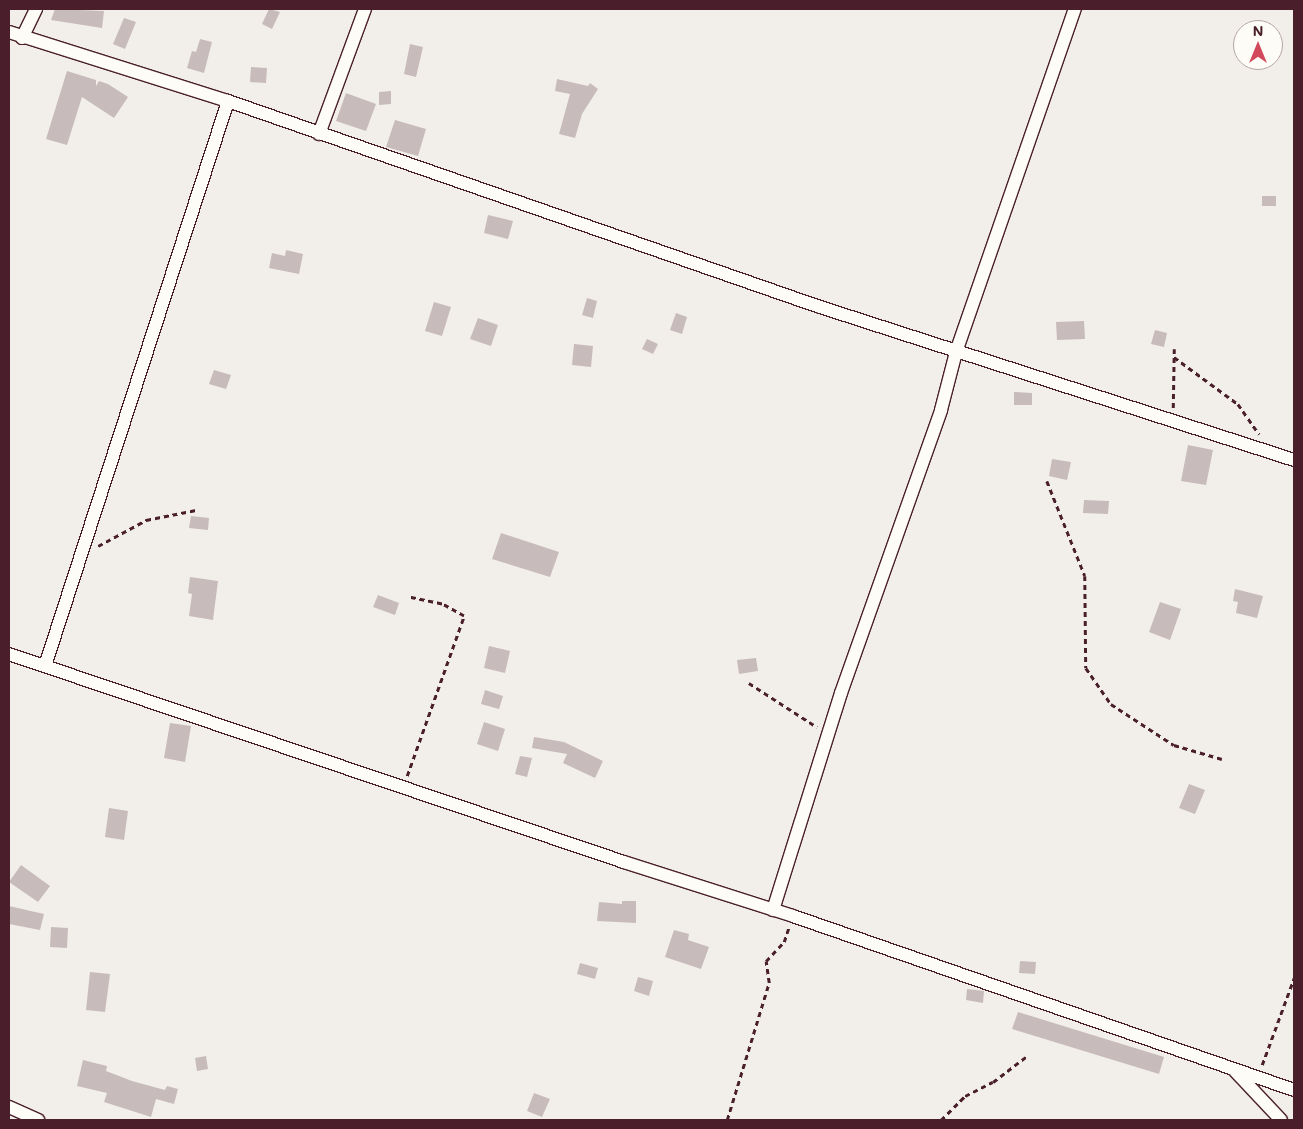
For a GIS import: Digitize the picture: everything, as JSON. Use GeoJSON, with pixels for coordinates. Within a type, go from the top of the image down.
{"type":"FeatureCollection","features":[{"type":"Feature","properties":{"kind":"street"},"geometry":{"type":"LineString","coordinates":[[22,38],[36,9]]}},
{"type":"Feature","properties":{"kind":"street"},"geometry":{"type":"LineString","coordinates":[[319,134],[365,9]]}},
{"type":"Feature","properties":{"kind":"street"},"geometry":{"type":"LineString","coordinates":[[773,910],[828,735],[941,410],[956,352],[1075,9]]}},
{"type":"Feature","properties":{"kind":"street"},"geometry":{"type":"LineString","coordinates":[[9,32],[22,38],[228,101],[319,134],[956,352],[1294,460]]}},
{"type":"Feature","properties":{"kind":"street"},"geometry":{"type":"LineString","coordinates":[[45,666],[228,101]]}},
{"type":"Feature","properties":{"kind":"street"},"geometry":{"type":"LineString","coordinates":[[9,654],[793,916],[1294,1090]]}},
{"type":"Feature","properties":{"kind":"street"},"geometry":{"type":"LineString","coordinates":[[1234,1070],[1281,1120]]}},
{"type":"Feature","properties":{"kind":"street"},"geometry":{"type":"LineString","coordinates":[[9,1107],[38,1120]]}},
{"type":"Feature","properties":{"kind":"path"},"geometry":{"type":"LineString","coordinates":[[1173,422],[1174,349]]}},
{"type":"Feature","properties":{"kind":"path"},"geometry":{"type":"LineString","coordinates":[[1174,357],[1238,404],[1272,453]]}},
{"type":"Feature","properties":{"kind":"path"},"geometry":{"type":"LineString","coordinates":[[1047,480],[1084,576],[1086,668],[1111,704],[1118,709],[1174,746],[1222,759]]}},
{"type":"Feature","properties":{"kind":"path"},"geometry":{"type":"LineString","coordinates":[[80,557],[146,520],[196,510]]}},
{"type":"Feature","properties":{"kind":"path"},"geometry":{"type":"LineString","coordinates":[[403,786],[464,616],[442,604],[409,597]]}},
{"type":"Feature","properties":{"kind":"path"},"geometry":{"type":"LineString","coordinates":[[749,683],[828,735]]}},
{"type":"Feature","properties":{"kind":"path"},"geometry":{"type":"LineString","coordinates":[[727,1120],[769,982],[766,961],[784,942],[793,916]]}},
{"type":"Feature","properties":{"kind":"path"},"geometry":{"type":"LineString","coordinates":[[1258,1077],[1294,978]]}},
{"type":"Feature","properties":{"kind":"path"},"geometry":{"type":"LineString","coordinates":[[941,1120],[965,1096],[994,1082],[1027,1056]]}},
{"type":"Feature","properties":{"kind":"building"},"geometry":{"type":"Polygon","coordinates":[[[55,9],[104,11],[102,28],[51,20],[55,9]]]}},
{"type":"Feature","properties":{"kind":"building"},"geometry":{"type":"Polygon","coordinates":[[[269,9],[280,12],[272,29],[262,24],[269,9]]]}},
{"type":"Feature","properties":{"kind":"building"},"geometry":{"type":"Polygon","coordinates":[[[124,18],[136,22],[125,49],[113,44],[124,18]]]}},
{"type":"Feature","properties":{"kind":"building"},"geometry":{"type":"Polygon","coordinates":[[[200,39],[212,42],[204,73],[187,68],[192,51],[196,52],[200,39]]]}},
{"type":"Feature","properties":{"kind":"building"},"geometry":{"type":"Polygon","coordinates":[[[410,44],[423,47],[416,77],[404,74],[410,44]]]}},
{"type":"Feature","properties":{"kind":"building"},"geometry":{"type":"Polygon","coordinates":[[[251,67],[267,68],[266,83],[250,82],[251,67]]]}},
{"type":"Feature","properties":{"kind":"building"},"geometry":{"type":"Polygon","coordinates":[[[67,71],[96,80],[96,86],[99,81],[108,84],[128,97],[114,118],[82,97],[67,145],[46,139],[67,71]]]}},
{"type":"Feature","properties":{"kind":"building"},"geometry":{"type":"Polygon","coordinates":[[[557,79],[588,86],[590,83],[598,89],[582,114],[575,138],[559,134],[570,94],[555,91],[557,79]]]}},
{"type":"Feature","properties":{"kind":"building"},"geometry":{"type":"Polygon","coordinates":[[[391,91],[391,104],[379,105],[379,92],[391,91]]]}},
{"type":"Feature","properties":{"kind":"building"},"geometry":{"type":"Polygon","coordinates":[[[346,93],[376,104],[366,131],[336,121],[346,93]]]}},
{"type":"Feature","properties":{"kind":"building"},"geometry":{"type":"Polygon","coordinates":[[[395,120],[426,129],[418,156],[386,147],[395,120]]]}},
{"type":"Feature","properties":{"kind":"building"},"geometry":{"type":"Polygon","coordinates":[[[1262,196],[1276,196],[1276,206],[1262,206],[1262,196]]]}},
{"type":"Feature","properties":{"kind":"building"},"geometry":{"type":"Polygon","coordinates":[[[488,215],[513,221],[508,239],[484,233],[488,215]]]}},
{"type":"Feature","properties":{"kind":"building"},"geometry":{"type":"Polygon","coordinates":[[[286,250],[303,254],[299,274],[269,268],[272,253],[285,256],[286,250]]]}},
{"type":"Feature","properties":{"kind":"building"},"geometry":{"type":"Polygon","coordinates":[[[587,298],[597,301],[593,318],[582,315],[587,298]]]}},
{"type":"Feature","properties":{"kind":"building"},"geometry":{"type":"Polygon","coordinates":[[[434,302],[451,307],[442,336],[425,331],[434,302]]]}},
{"type":"Feature","properties":{"kind":"building"},"geometry":{"type":"Polygon","coordinates":[[[676,313],[687,317],[682,334],[670,330],[676,313]]]}},
{"type":"Feature","properties":{"kind":"building"},"geometry":{"type":"Polygon","coordinates":[[[478,318],[498,325],[491,346],[470,339],[478,318]]]}},
{"type":"Feature","properties":{"kind":"building"},"geometry":{"type":"Polygon","coordinates":[[[1084,321],[1085,339],[1057,340],[1056,322],[1084,321]]]}},
{"type":"Feature","properties":{"kind":"building"},"geometry":{"type":"Polygon","coordinates":[[[1155,330],[1167,333],[1164,347],[1151,344],[1155,330]]]}},
{"type":"Feature","properties":{"kind":"building"},"geometry":{"type":"Polygon","coordinates":[[[647,339],[658,344],[653,354],[642,349],[647,339]]]}},
{"type":"Feature","properties":{"kind":"building"},"geometry":{"type":"Polygon","coordinates":[[[574,344],[593,346],[591,367],[572,365],[574,344]]]}},
{"type":"Feature","properties":{"kind":"building"},"geometry":{"type":"Polygon","coordinates":[[[214,370],[231,375],[226,389],[209,384],[214,370]]]}},
{"type":"Feature","properties":{"kind":"building"},"geometry":{"type":"Polygon","coordinates":[[[1014,392],[1032,393],[1032,405],[1014,405],[1014,392]]]}},
{"type":"Feature","properties":{"kind":"building"},"geometry":{"type":"Polygon","coordinates":[[[1188,445],[1213,450],[1206,485],[1181,481],[1188,445]]]}},
{"type":"Feature","properties":{"kind":"building"},"geometry":{"type":"Polygon","coordinates":[[[1052,459],[1071,462],[1067,480],[1049,476],[1052,459]]]}},
{"type":"Feature","properties":{"kind":"building"},"geometry":{"type":"Polygon","coordinates":[[[1084,500],[1109,501],[1108,514],[1083,513],[1084,500]]]}},
{"type":"Feature","properties":{"kind":"building"},"geometry":{"type":"Polygon","coordinates":[[[191,516],[209,518],[208,530],[189,528],[191,516]]]}},
{"type":"Feature","properties":{"kind":"building"},"geometry":{"type":"Polygon","coordinates":[[[501,533],[559,552],[550,577],[492,559],[501,533]]]}},
{"type":"Feature","properties":{"kind":"building"},"geometry":{"type":"Polygon","coordinates":[[[190,577],[218,581],[213,620],[189,616],[192,594],[188,593],[190,577]]]}},
{"type":"Feature","properties":{"kind":"building"},"geometry":{"type":"Polygon","coordinates":[[[1235,589],[1263,596],[1257,618],[1236,613],[1238,602],[1233,601],[1235,589]]]}},
{"type":"Feature","properties":{"kind":"building"},"geometry":{"type":"Polygon","coordinates":[[[378,595],[399,603],[395,615],[373,607],[378,595]]]}},
{"type":"Feature","properties":{"kind":"building"},"geometry":{"type":"Polygon","coordinates":[[[1160,602],[1181,609],[1170,640],[1149,632],[1160,602]]]}},
{"type":"Feature","properties":{"kind":"building"},"geometry":{"type":"Polygon","coordinates":[[[489,646],[510,651],[505,673],[484,668],[489,646]]]}},
{"type":"Feature","properties":{"kind":"building"},"geometry":{"type":"Polygon","coordinates":[[[756,658],[758,671],[739,674],[737,660],[756,658]]]}},
{"type":"Feature","properties":{"kind":"building"},"geometry":{"type":"Polygon","coordinates":[[[485,690],[503,696],[499,709],[481,704],[485,690]]]}},
{"type":"Feature","properties":{"kind":"building"},"geometry":{"type":"Polygon","coordinates":[[[484,722],[505,729],[498,751],[477,744],[484,722]]]}},
{"type":"Feature","properties":{"kind":"building"},"geometry":{"type":"Polygon","coordinates":[[[170,723],[191,726],[185,762],[164,758],[170,723]]]}},
{"type":"Feature","properties":{"kind":"building"},"geometry":{"type":"Polygon","coordinates":[[[534,737],[564,742],[603,761],[595,778],[563,763],[567,754],[532,748],[534,737]]]}},
{"type":"Feature","properties":{"kind":"building"},"geometry":{"type":"Polygon","coordinates":[[[520,756],[532,758],[527,777],[515,774],[520,756]]]}},
{"type":"Feature","properties":{"kind":"building"},"geometry":{"type":"Polygon","coordinates":[[[1189,784],[1205,790],[1195,814],[1179,808],[1189,784]]]}},
{"type":"Feature","properties":{"kind":"building"},"geometry":{"type":"Polygon","coordinates":[[[109,808],[128,811],[124,840],[105,837],[109,808]]]}},
{"type":"Feature","properties":{"kind":"building"},"geometry":{"type":"Polygon","coordinates":[[[21,865],[50,886],[38,902],[9,882],[21,865]]]}},
{"type":"Feature","properties":{"kind":"building"},"geometry":{"type":"Polygon","coordinates":[[[622,901],[636,901],[636,923],[597,921],[599,902],[622,904],[622,901]]]}},
{"type":"Feature","properties":{"kind":"building"},"geometry":{"type":"Polygon","coordinates":[[[9,906],[44,914],[40,930],[9,924],[9,906]]]}},
{"type":"Feature","properties":{"kind":"building"},"geometry":{"type":"Polygon","coordinates":[[[51,927],[68,928],[67,948],[50,947],[51,927]]]}},
{"type":"Feature","properties":{"kind":"building"},"geometry":{"type":"Polygon","coordinates":[[[674,930],[689,934],[688,940],[709,947],[701,969],[665,957],[674,930]]]}},
{"type":"Feature","properties":{"kind":"building"},"geometry":{"type":"Polygon","coordinates":[[[1020,961],[1036,962],[1035,974],[1019,973],[1020,961]]]}},
{"type":"Feature","properties":{"kind":"building"},"geometry":{"type":"Polygon","coordinates":[[[580,963],[598,968],[595,979],[577,974],[580,963]]]}},
{"type":"Feature","properties":{"kind":"building"},"geometry":{"type":"Polygon","coordinates":[[[90,972],[110,974],[105,1012],[86,1010],[90,972]]]}},
{"type":"Feature","properties":{"kind":"building"},"geometry":{"type":"Polygon","coordinates":[[[638,977],[653,981],[649,996],[634,991],[638,977]]]}},
{"type":"Feature","properties":{"kind":"building"},"geometry":{"type":"Polygon","coordinates":[[[967,989],[984,991],[983,1003],[966,1000],[967,989]]]}},
{"type":"Feature","properties":{"kind":"building"},"geometry":{"type":"Polygon","coordinates":[[[1018,1012],[1164,1057],[1159,1074],[1012,1029],[1018,1012]]]}},
{"type":"Feature","properties":{"kind":"building"},"geometry":{"type":"Polygon","coordinates":[[[206,1056],[208,1069],[197,1071],[195,1058],[206,1056]]]}},
{"type":"Feature","properties":{"kind":"building"},"geometry":{"type":"Polygon","coordinates":[[[83,1060],[107,1066],[106,1071],[132,1081],[165,1090],[167,1086],[178,1089],[174,1104],[156,1099],[151,1117],[104,1102],[107,1093],[77,1086],[83,1060]]]}},
{"type":"Feature","properties":{"kind":"building"},"geometry":{"type":"Polygon","coordinates":[[[534,1093],[550,1099],[542,1117],[527,1111],[534,1093]]]}}]}
